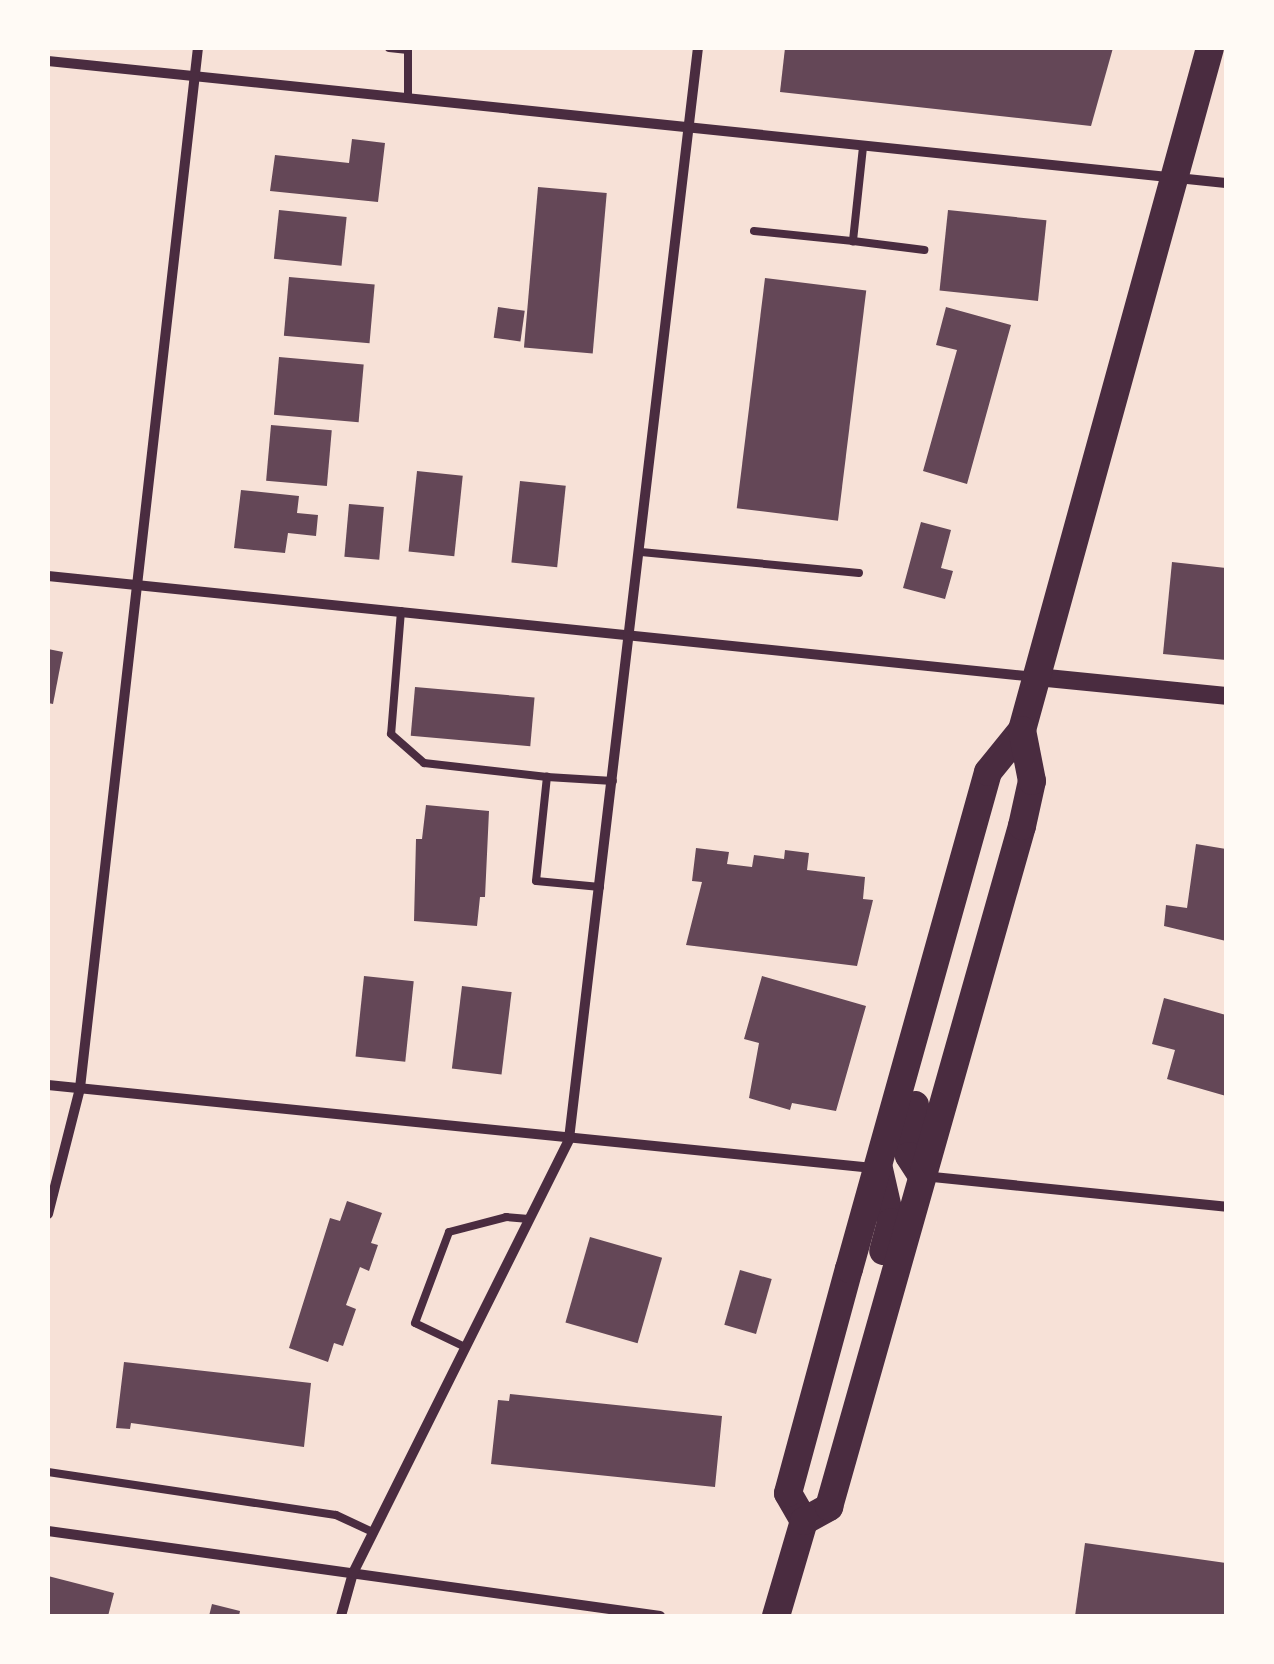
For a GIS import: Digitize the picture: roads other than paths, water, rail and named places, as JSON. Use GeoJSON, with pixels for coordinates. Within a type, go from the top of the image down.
{"type":"FeatureCollection","features":[{"type":"Feature","properties":{"kind":"highway"},"geometry":{"type":"LineString","coordinates":[[804,1521],[788,1493],[988,772],[1022,730],[1210,48]]}},
{"type":"Feature","properties":{"kind":"highway"},"geometry":{"type":"LineString","coordinates":[[776,1616],[804,1521],[829,1508],[1032,781],[1022,730]]}},
{"type":"Feature","properties":{"kind":"highway"},"geometry":{"type":"LineString","coordinates":[[921,1017],[931,1040],[908,1134],[912,1168],[922,1176]]}},
{"type":"Feature","properties":{"kind":"highway"},"geometry":{"type":"LineString","coordinates":[[880,1169],[890,1222],[874,1287],[880,1326]]}},
{"type":"Feature","properties":{"kind":"street"},"geometry":{"type":"LineString","coordinates":[[48,1214],[80,1088],[140,586],[198,48]]}},
{"type":"Feature","properties":{"kind":"street"},"geometry":{"type":"LineString","coordinates":[[340,1616],[352,1573],[569,1139],[642,552],[698,48]]}},
{"type":"Feature","properties":{"kind":"street"},"geometry":{"type":"LineString","coordinates":[[48,61],[1226,183]]}},
{"type":"Feature","properties":{"kind":"street"},"geometry":{"type":"LineString","coordinates":[[48,576],[632,632],[1226,696]]}},
{"type":"Feature","properties":{"kind":"street"},"geometry":{"type":"LineString","coordinates":[[48,1085],[880,1169]]}},
{"type":"Feature","properties":{"kind":"street"},"geometry":{"type":"LineString","coordinates":[[922,1176],[1226,1207]]}},
{"type":"Feature","properties":{"kind":"street"},"geometry":{"type":"LineString","coordinates":[[48,1531],[660,1616]]}},
{"type":"Feature","properties":{"kind":"lane"},"geometry":{"type":"LineString","coordinates":[[389,48],[408,50],[408,98]]}},
{"type":"Feature","properties":{"kind":"lane"},"geometry":{"type":"LineString","coordinates":[[853,241],[864,147]]}},
{"type":"Feature","properties":{"kind":"lane"},"geometry":{"type":"LineString","coordinates":[[754,231],[924,250]]}},
{"type":"Feature","properties":{"kind":"lane"},"geometry":{"type":"LineString","coordinates":[[642,552],[859,572]]}},
{"type":"Feature","properties":{"kind":"lane"},"geometry":{"type":"LineString","coordinates":[[401,611],[391,734],[424,763],[614,781]]}},
{"type":"Feature","properties":{"kind":"lane"},"geometry":{"type":"LineString","coordinates":[[547,777],[536,881],[600,887]]}},
{"type":"Feature","properties":{"kind":"lane"},"geometry":{"type":"LineString","coordinates":[[465,1347],[415,1323],[449,1232],[506,1217],[528,1219]]}},
{"type":"Feature","properties":{"kind":"lane"},"geometry":{"type":"LineString","coordinates":[[48,1472],[336,1515],[372,1532]]}}]}
